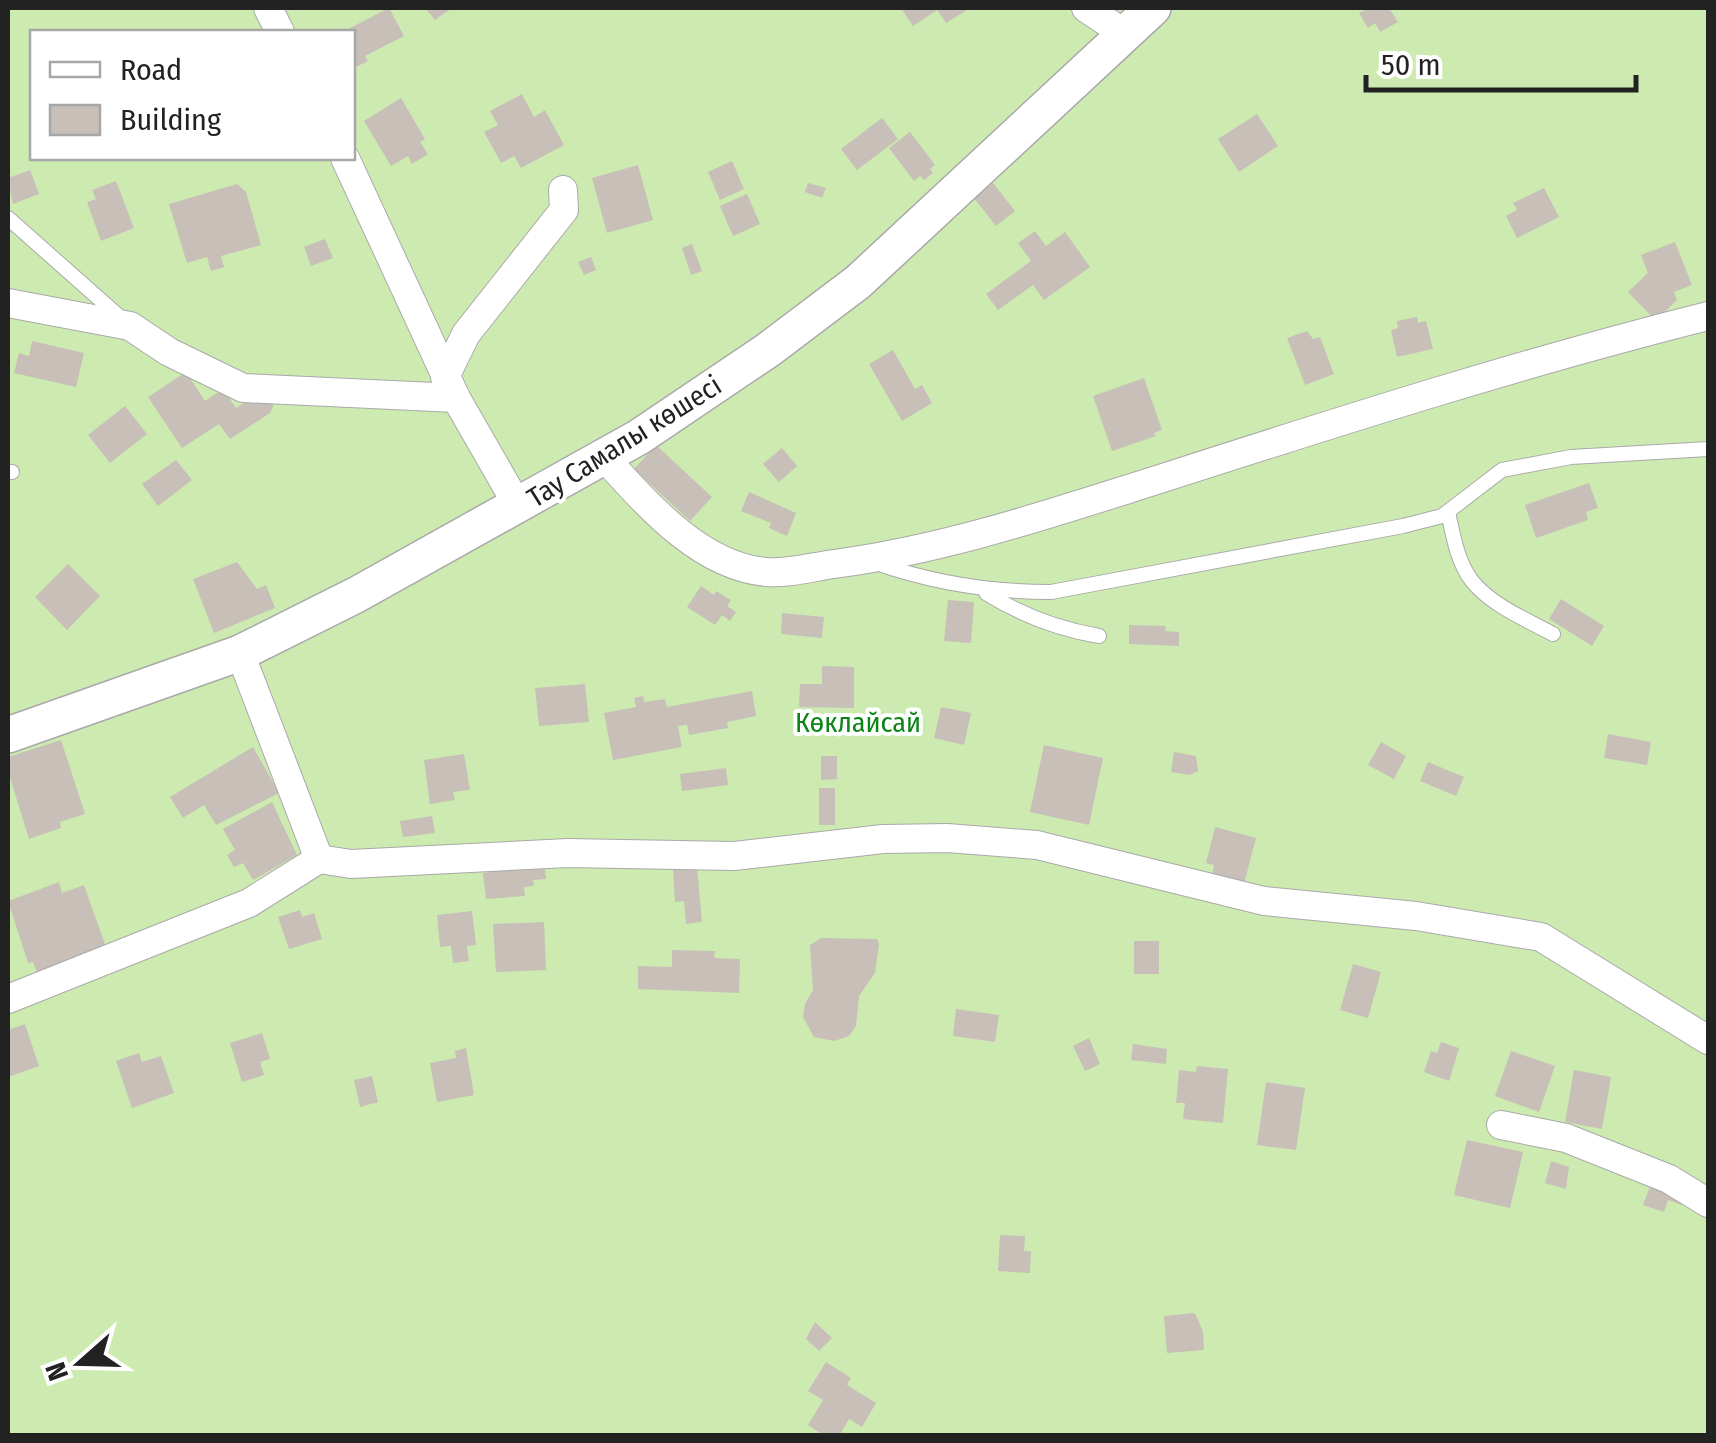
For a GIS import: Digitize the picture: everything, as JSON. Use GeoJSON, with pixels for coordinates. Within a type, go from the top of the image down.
{"type":"FeatureCollection","features":[{"type":"Feature","properties":{"kind":"street"},"geometry":{"type":"LineString","coordinates":[[1086,8],[1125,34]]}},
{"type":"Feature","properties":{"kind":"street","name":"Тау Самалы көшесі"},"geometry":{"type":"LineString","coordinates":[[8,735],[240,652],[356,595],[639,437],[768,350],[858,282],[1153,8]]}},
{"type":"Feature","properties":{"kind":"street"},"geometry":{"type":"LineString","coordinates":[[346,160],[450,387],[518,506]]}},
{"type":"Feature","properties":{"kind":"street"},"geometry":{"type":"LineString","coordinates":[[450,387],[466,334],[564,210],[563,190]]}},
{"type":"Feature","properties":{"kind":"street"},"geometry":{"type":"LineString","coordinates":[[8,302],[130,326],[169,352],[243,388],[450,387]]}},
{"type":"Feature","properties":{"kind":"street"},"geometry":{"type":"LineString","coordinates":[[603,456],[642,499],[700,547],[732,566],[769,573],[866,560],[1002,529],[1424,397],[1708,316]]}},
{"type":"Feature","properties":{"kind":"street"},"geometry":{"type":"LineString","coordinates":[[240,652],[318,859]]}},
{"type":"Feature","properties":{"kind":"street"},"geometry":{"type":"LineString","coordinates":[[8,999],[248,903],[318,859],[351,864],[568,853],[734,856],[883,839],[946,838],[1037,846],[1264,901],[1416,916],[1541,938],[1708,1040]]}},
{"type":"Feature","properties":{"kind":"street"},"geometry":{"type":"LineString","coordinates":[[1501,1125],[1566,1138],[1669,1178],[1708,1203]]}},
{"type":"Feature","properties":{"kind":"lane"},"geometry":{"type":"LineString","coordinates":[[8,218],[130,326]]}},
{"type":"Feature","properties":{"kind":"lane"},"geometry":{"type":"LineString","coordinates":[[866,560],[904,573],[1001,592],[1052,592],[1403,526],[1448,512],[1502,470],[1570,457],[1708,448]]}},
{"type":"Feature","properties":{"kind":"lane"},"geometry":{"type":"LineString","coordinates":[[1448,512],[1457,550],[1472,580],[1496,601],[1554,634]]}},
{"type":"Feature","properties":{"kind":"lane"},"geometry":{"type":"LineString","coordinates":[[977,587],[1018,612],[1074,632],[1099,636]]}},
{"type":"Feature","properties":{"kind":"green space","name":"Көклайсай"},"geometry":{"type":"Polygon","coordinates":[[[8,8],[1708,8],[1708,1435],[8,1435],[8,8]]]}},
{"type":"Feature","properties":{"kind":"building"},"geometry":{"type":"Polygon","coordinates":[[[389,8],[404,36],[365,56],[368,61],[355,68],[355,30],[348,29],[389,8]]]}},
{"type":"Feature","properties":{"kind":"building"},"geometry":{"type":"Polygon","coordinates":[[[425,8],[452,8],[435,20],[425,8]]]}},
{"type":"Feature","properties":{"kind":"building"},"geometry":{"type":"Polygon","coordinates":[[[901,8],[970,8],[946,23],[937,10],[913,26],[901,8]]]}},
{"type":"Feature","properties":{"kind":"building"},"geometry":{"type":"Polygon","coordinates":[[[1369,8],[1389,8],[1398,22],[1380,32],[1375,23],[1368,28],[1359,13],[1369,8]]]}},
{"type":"Feature","properties":{"kind":"building"},"geometry":{"type":"Polygon","coordinates":[[[522,94],[534,117],[545,110],[564,145],[521,168],[514,156],[501,163],[484,132],[498,125],[490,111],[522,94]]]}},
{"type":"Feature","properties":{"kind":"building"},"geometry":{"type":"Polygon","coordinates":[[[401,98],[425,139],[420,142],[428,154],[412,164],[408,156],[391,166],[364,121],[401,98]]]}},
{"type":"Feature","properties":{"kind":"building"},"geometry":{"type":"Polygon","coordinates":[[[1257,114],[1278,146],[1239,172],[1218,139],[1257,114]]]}},
{"type":"Feature","properties":{"kind":"building"},"geometry":{"type":"Polygon","coordinates":[[[882,118],[898,139],[857,170],[841,149],[882,118]]]}},
{"type":"Feature","properties":{"kind":"building"},"geometry":{"type":"Polygon","coordinates":[[[910,132],[935,165],[930,169],[933,173],[924,180],[920,176],[914,181],[889,148],[910,132]]]}},
{"type":"Feature","properties":{"kind":"building"},"geometry":{"type":"Polygon","coordinates":[[[732,161],[744,189],[720,200],[708,172],[732,161]]]}},
{"type":"Feature","properties":{"kind":"building"},"geometry":{"type":"Polygon","coordinates":[[[638,165],[653,220],[607,233],[592,178],[638,165]]]}},
{"type":"Feature","properties":{"kind":"building"},"geometry":{"type":"Polygon","coordinates":[[[30,170],[39,194],[13,204],[8,178],[30,170]]]}},
{"type":"Feature","properties":{"kind":"building"},"geometry":{"type":"Polygon","coordinates":[[[116,181],[134,228],[101,241],[87,202],[96,199],[92,190],[116,181]]]}},
{"type":"Feature","properties":{"kind":"building"},"geometry":{"type":"Polygon","coordinates":[[[808,183],[826,188],[822,198],[805,192],[808,183]]]}},
{"type":"Feature","properties":{"kind":"building"},"geometry":{"type":"Polygon","coordinates":[[[993,183],[1015,211],[996,226],[974,198],[993,183]]]}},
{"type":"Feature","properties":{"kind":"building"},"geometry":{"type":"Polygon","coordinates":[[[237,184],[246,192],[261,245],[221,256],[224,267],[211,271],[207,257],[187,263],[169,204],[237,184]]]}},
{"type":"Feature","properties":{"kind":"building"},"geometry":{"type":"Polygon","coordinates":[[[1544,188],[1559,217],[1517,238],[1506,216],[1517,210],[1513,203],[1544,188]]]}},
{"type":"Feature","properties":{"kind":"building"},"geometry":{"type":"Polygon","coordinates":[[[747,194],[760,224],[733,236],[720,206],[747,194]]]}},
{"type":"Feature","properties":{"kind":"building"},"geometry":{"type":"Polygon","coordinates":[[[1035,231],[1046,246],[1065,232],[1090,267],[1044,300],[1033,285],[998,310],[986,294],[1031,261],[1018,243],[1035,231]]]}},
{"type":"Feature","properties":{"kind":"building"},"geometry":{"type":"Polygon","coordinates":[[[325,239],[333,258],[311,266],[304,247],[325,239]]]}},
{"type":"Feature","properties":{"kind":"building"},"geometry":{"type":"Polygon","coordinates":[[[1675,242],[1692,285],[1674,292],[1677,300],[1656,321],[1628,292],[1648,273],[1641,255],[1675,242]]]}},
{"type":"Feature","properties":{"kind":"building"},"geometry":{"type":"Polygon","coordinates":[[[692,244],[702,271],[691,275],[682,248],[692,244]]]}},
{"type":"Feature","properties":{"kind":"building"},"geometry":{"type":"Polygon","coordinates":[[[591,257],[596,270],[584,275],[578,262],[591,257]]]}},
{"type":"Feature","properties":{"kind":"building"},"geometry":{"type":"Polygon","coordinates":[[[1417,317],[1418,323],[1426,321],[1433,349],[1397,357],[1391,330],[1398,328],[1397,321],[1417,317]]]}},
{"type":"Feature","properties":{"kind":"building"},"geometry":{"type":"Polygon","coordinates":[[[1307,331],[1313,339],[1320,337],[1334,374],[1305,385],[1287,338],[1307,331]]]}},
{"type":"Feature","properties":{"kind":"building"},"geometry":{"type":"Polygon","coordinates":[[[32,341],[84,353],[76,387],[14,373],[19,353],[29,356],[32,341]]]}},
{"type":"Feature","properties":{"kind":"building"},"geometry":{"type":"Polygon","coordinates":[[[893,350],[915,389],[922,385],[932,403],[902,421],[869,364],[893,350]]]}},
{"type":"Feature","properties":{"kind":"building"},"geometry":{"type":"Polygon","coordinates":[[[186,372],[205,401],[223,389],[236,408],[250,399],[273,402],[273,407],[270,413],[230,439],[219,424],[182,448],[148,397],[186,372]]]}},
{"type":"Feature","properties":{"kind":"building"},"geometry":{"type":"Polygon","coordinates":[[[1144,378],[1162,430],[1154,433],[1156,436],[1112,451],[1093,396],[1144,378]]]}},
{"type":"Feature","properties":{"kind":"building"},"geometry":{"type":"Polygon","coordinates":[[[125,406],[147,434],[110,463],[88,435],[125,406]]]}},
{"type":"Feature","properties":{"kind":"building"},"geometry":{"type":"Polygon","coordinates":[[[656,445],[712,497],[690,521],[634,469],[656,445]]]}},
{"type":"Feature","properties":{"kind":"building"},"geometry":{"type":"Polygon","coordinates":[[[782,448],[797,466],[779,482],[763,464],[782,448]]]}},
{"type":"Feature","properties":{"kind":"building"},"geometry":{"type":"Polygon","coordinates":[[[176,460],[192,480],[158,506],[142,484],[176,460]]]}},
{"type":"Feature","properties":{"kind":"building"},"geometry":{"type":"Polygon","coordinates":[[[1589,483],[1598,508],[1586,512],[1588,520],[1536,538],[1525,505],[1589,483]]]}},
{"type":"Feature","properties":{"kind":"building"},"geometry":{"type":"Polygon","coordinates":[[[749,492],[796,513],[787,536],[769,528],[771,523],[741,511],[749,492]]]}},
{"type":"Feature","properties":{"kind":"building"},"geometry":{"type":"Polygon","coordinates":[[[237,562],[257,589],[266,585],[275,608],[214,633],[193,579],[237,562]]]}},
{"type":"Feature","properties":{"kind":"building"},"geometry":{"type":"Polygon","coordinates":[[[68,564],[100,596],[67,630],[35,597],[68,564]]]}},
{"type":"Feature","properties":{"kind":"building"},"geometry":{"type":"Polygon","coordinates":[[[701,586],[731,600],[727,606],[736,612],[730,621],[722,615],[715,625],[687,607],[701,586]]]}},
{"type":"Feature","properties":{"kind":"building"},"geometry":{"type":"Polygon","coordinates":[[[1561,599],[1604,626],[1592,646],[1549,619],[1561,599]]]}},
{"type":"Feature","properties":{"kind":"building"},"geometry":{"type":"Polygon","coordinates":[[[948,600],[974,602],[971,643],[944,641],[948,600]]]}},
{"type":"Feature","properties":{"kind":"building"},"geometry":{"type":"Polygon","coordinates":[[[782,613],[824,617],[822,638],[781,634],[782,613]]]}},
{"type":"Feature","properties":{"kind":"building"},"geometry":{"type":"Polygon","coordinates":[[[1129,625],[1166,626],[1165,631],[1179,632],[1179,646],[1129,644],[1129,625]]]}},
{"type":"Feature","properties":{"kind":"building"},"geometry":{"type":"Polygon","coordinates":[[[822,666],[854,667],[854,708],[799,707],[800,684],[822,684],[822,666]]]}},
{"type":"Feature","properties":{"kind":"building"},"geometry":{"type":"Polygon","coordinates":[[[585,684],[589,722],[539,726],[535,688],[585,684]]]}},
{"type":"Feature","properties":{"kind":"building"},"geometry":{"type":"Polygon","coordinates":[[[752,691],[756,716],[727,722],[728,728],[689,735],[687,725],[678,726],[682,747],[613,760],[604,713],[636,707],[634,698],[643,696],[644,702],[665,699],[667,707],[752,691]]]}},
{"type":"Feature","properties":{"kind":"building"},"geometry":{"type":"Polygon","coordinates":[[[941,707],[971,713],[964,745],[934,738],[941,707]]]}},
{"type":"Feature","properties":{"kind":"building"},"geometry":{"type":"Polygon","coordinates":[[[1608,734],[1651,742],[1647,765],[1604,758],[1608,734]]]}},
{"type":"Feature","properties":{"kind":"building"},"geometry":{"type":"Polygon","coordinates":[[[61,740],[85,814],[60,822],[61,828],[29,839],[8,771],[8,757],[61,740]]]}},
{"type":"Feature","properties":{"kind":"building"},"geometry":{"type":"Polygon","coordinates":[[[1381,742],[1406,756],[1394,779],[1368,765],[1381,742]]]}},
{"type":"Feature","properties":{"kind":"building"},"geometry":{"type":"Polygon","coordinates":[[[1044,745],[1103,758],[1089,825],[1030,812],[1044,745]]]}},
{"type":"Feature","properties":{"kind":"building"},"geometry":{"type":"Polygon","coordinates":[[[253,747],[279,793],[216,825],[204,805],[183,818],[170,797],[253,747]]]}},
{"type":"Feature","properties":{"kind":"building"},"geometry":{"type":"Polygon","coordinates":[[[1174,752],[1196,756],[1198,771],[1190,775],[1171,772],[1174,752]]]}},
{"type":"Feature","properties":{"kind":"building"},"geometry":{"type":"Polygon","coordinates":[[[464,754],[470,790],[453,792],[455,800],[430,804],[424,760],[464,754]]]}},
{"type":"Feature","properties":{"kind":"building"},"geometry":{"type":"Polygon","coordinates":[[[821,756],[837,756],[837,779],[821,780],[821,756]]]}},
{"type":"Feature","properties":{"kind":"building"},"geometry":{"type":"Polygon","coordinates":[[[1428,762],[1464,777],[1456,796],[1420,781],[1428,762]]]}},
{"type":"Feature","properties":{"kind":"building"},"geometry":{"type":"Polygon","coordinates":[[[726,768],[728,785],[682,791],[680,774],[726,768]]]}},
{"type":"Feature","properties":{"kind":"building"},"geometry":{"type":"Polygon","coordinates":[[[819,788],[835,788],[835,825],[819,825],[819,788]]]}},
{"type":"Feature","properties":{"kind":"building"},"geometry":{"type":"Polygon","coordinates":[[[272,802],[297,855],[253,880],[243,863],[234,867],[227,855],[235,850],[223,829],[272,802]]]}},
{"type":"Feature","properties":{"kind":"building"},"geometry":{"type":"Polygon","coordinates":[[[432,816],[435,833],[403,837],[400,821],[432,816]]]}},
{"type":"Feature","properties":{"kind":"building"},"geometry":{"type":"Polygon","coordinates":[[[1215,827],[1256,838],[1244,884],[1212,876],[1214,865],[1206,863],[1215,827]]]}},
{"type":"Feature","properties":{"kind":"building"},"geometry":{"type":"Polygon","coordinates":[[[544,859],[546,879],[533,880],[534,886],[524,887],[525,896],[486,899],[483,873],[490,872],[489,864],[544,859]]]}},
{"type":"Feature","properties":{"kind":"building"},"geometry":{"type":"Polygon","coordinates":[[[697,866],[702,922],[686,924],[684,901],[675,902],[673,868],[697,866]]]}},
{"type":"Feature","properties":{"kind":"building"},"geometry":{"type":"Polygon","coordinates":[[[59,882],[62,893],[84,885],[108,953],[39,978],[33,962],[28,963],[8,901],[59,882]]]}},
{"type":"Feature","properties":{"kind":"building"},"geometry":{"type":"Polygon","coordinates":[[[300,910],[302,917],[314,913],[322,939],[289,949],[278,917],[300,910]]]}},
{"type":"Feature","properties":{"kind":"building"},"geometry":{"type":"Polygon","coordinates":[[[472,911],[476,945],[467,946],[469,961],[453,963],[451,946],[440,947],[437,915],[472,911]]]}},
{"type":"Feature","properties":{"kind":"building"},"geometry":{"type":"Polygon","coordinates":[[[544,922],[546,970],[496,972],[493,924],[544,922]]]}},
{"type":"Feature","properties":{"kind":"building"},"geometry":{"type":"Polygon","coordinates":[[[821,938],[877,939],[879,944],[875,973],[859,996],[856,1026],[849,1036],[834,1041],[814,1037],[803,1017],[813,990],[810,945],[821,938]]]}},
{"type":"Feature","properties":{"kind":"building"},"geometry":{"type":"Polygon","coordinates":[[[1134,941],[1159,941],[1159,974],[1134,974],[1134,941]]]}},
{"type":"Feature","properties":{"kind":"building"},"geometry":{"type":"Polygon","coordinates":[[[672,950],[715,951],[714,958],[740,959],[739,993],[638,989],[638,966],[672,967],[672,950]]]}},
{"type":"Feature","properties":{"kind":"building"},"geometry":{"type":"Polygon","coordinates":[[[1353,964],[1381,972],[1368,1018],[1340,1010],[1353,964]]]}},
{"type":"Feature","properties":{"kind":"building"},"geometry":{"type":"Polygon","coordinates":[[[956,1009],[999,1015],[995,1042],[953,1036],[956,1009]]]}},
{"type":"Feature","properties":{"kind":"building"},"geometry":{"type":"Polygon","coordinates":[[[25,1024],[39,1066],[8,1077],[8,1030],[25,1024]]]}},
{"type":"Feature","properties":{"kind":"building"},"geometry":{"type":"Polygon","coordinates":[[[262,1033],[270,1059],[260,1062],[264,1075],[242,1082],[230,1043],[262,1033]]]}},
{"type":"Feature","properties":{"kind":"building"},"geometry":{"type":"Polygon","coordinates":[[[1089,1038],[1100,1064],[1085,1071],[1073,1046],[1089,1038]]]}},
{"type":"Feature","properties":{"kind":"building"},"geometry":{"type":"Polygon","coordinates":[[[1441,1042],[1459,1048],[1449,1081],[1424,1072],[1431,1051],[1437,1053],[1441,1042]]]}},
{"type":"Feature","properties":{"kind":"building"},"geometry":{"type":"Polygon","coordinates":[[[1133,1044],[1167,1049],[1166,1064],[1131,1060],[1133,1044]]]}},
{"type":"Feature","properties":{"kind":"building"},"geometry":{"type":"Polygon","coordinates":[[[466,1048],[474,1095],[437,1102],[430,1063],[456,1058],[455,1051],[466,1048]]]}},
{"type":"Feature","properties":{"kind":"building"},"geometry":{"type":"Polygon","coordinates":[[[1511,1051],[1555,1066],[1539,1112],[1495,1096],[1511,1051]]]}},
{"type":"Feature","properties":{"kind":"building"},"geometry":{"type":"Polygon","coordinates":[[[139,1053],[142,1062],[161,1056],[174,1093],[132,1108],[116,1061],[139,1053]]]}},
{"type":"Feature","properties":{"kind":"building"},"geometry":{"type":"Polygon","coordinates":[[[1197,1066],[1228,1069],[1223,1123],[1183,1119],[1185,1103],[1176,1103],[1179,1070],[1196,1072],[1197,1066]]]}},
{"type":"Feature","properties":{"kind":"building"},"geometry":{"type":"Polygon","coordinates":[[[1574,1070],[1611,1077],[1602,1129],[1565,1122],[1574,1070]]]}},
{"type":"Feature","properties":{"kind":"building"},"geometry":{"type":"Polygon","coordinates":[[[372,1076],[378,1102],[360,1107],[354,1080],[372,1076]]]}},
{"type":"Feature","properties":{"kind":"building"},"geometry":{"type":"Polygon","coordinates":[[[1266,1082],[1305,1088],[1296,1150],[1257,1145],[1266,1082]]]}},
{"type":"Feature","properties":{"kind":"building"},"geometry":{"type":"Polygon","coordinates":[[[1467,1140],[1523,1152],[1510,1208],[1454,1195],[1467,1140]]]}},
{"type":"Feature","properties":{"kind":"building"},"geometry":{"type":"Polygon","coordinates":[[[1551,1161],[1569,1167],[1566,1189],[1545,1183],[1551,1161]]]}},
{"type":"Feature","properties":{"kind":"building"},"geometry":{"type":"Polygon","coordinates":[[[1652,1181],[1686,1193],[1682,1205],[1668,1200],[1664,1212],[1643,1205],[1652,1181]]]}},
{"type":"Feature","properties":{"kind":"building"},"geometry":{"type":"Polygon","coordinates":[[[1000,1235],[1025,1236],[1024,1251],[1031,1251],[1030,1273],[998,1271],[1000,1235]]]}},
{"type":"Feature","properties":{"kind":"building"},"geometry":{"type":"Polygon","coordinates":[[[1195,1313],[1203,1332],[1204,1350],[1167,1353],[1164,1316],[1195,1313]]]}},
{"type":"Feature","properties":{"kind":"building"},"geometry":{"type":"Polygon","coordinates":[[[815,1322],[832,1338],[819,1351],[806,1339],[815,1322]]]}},
{"type":"Feature","properties":{"kind":"building"},"geometry":{"type":"Polygon","coordinates":[[[826,1362],[851,1378],[847,1385],[876,1403],[862,1427],[849,1419],[839,1436],[825,1436],[808,1425],[823,1400],[808,1391],[826,1362]]]}}]}
